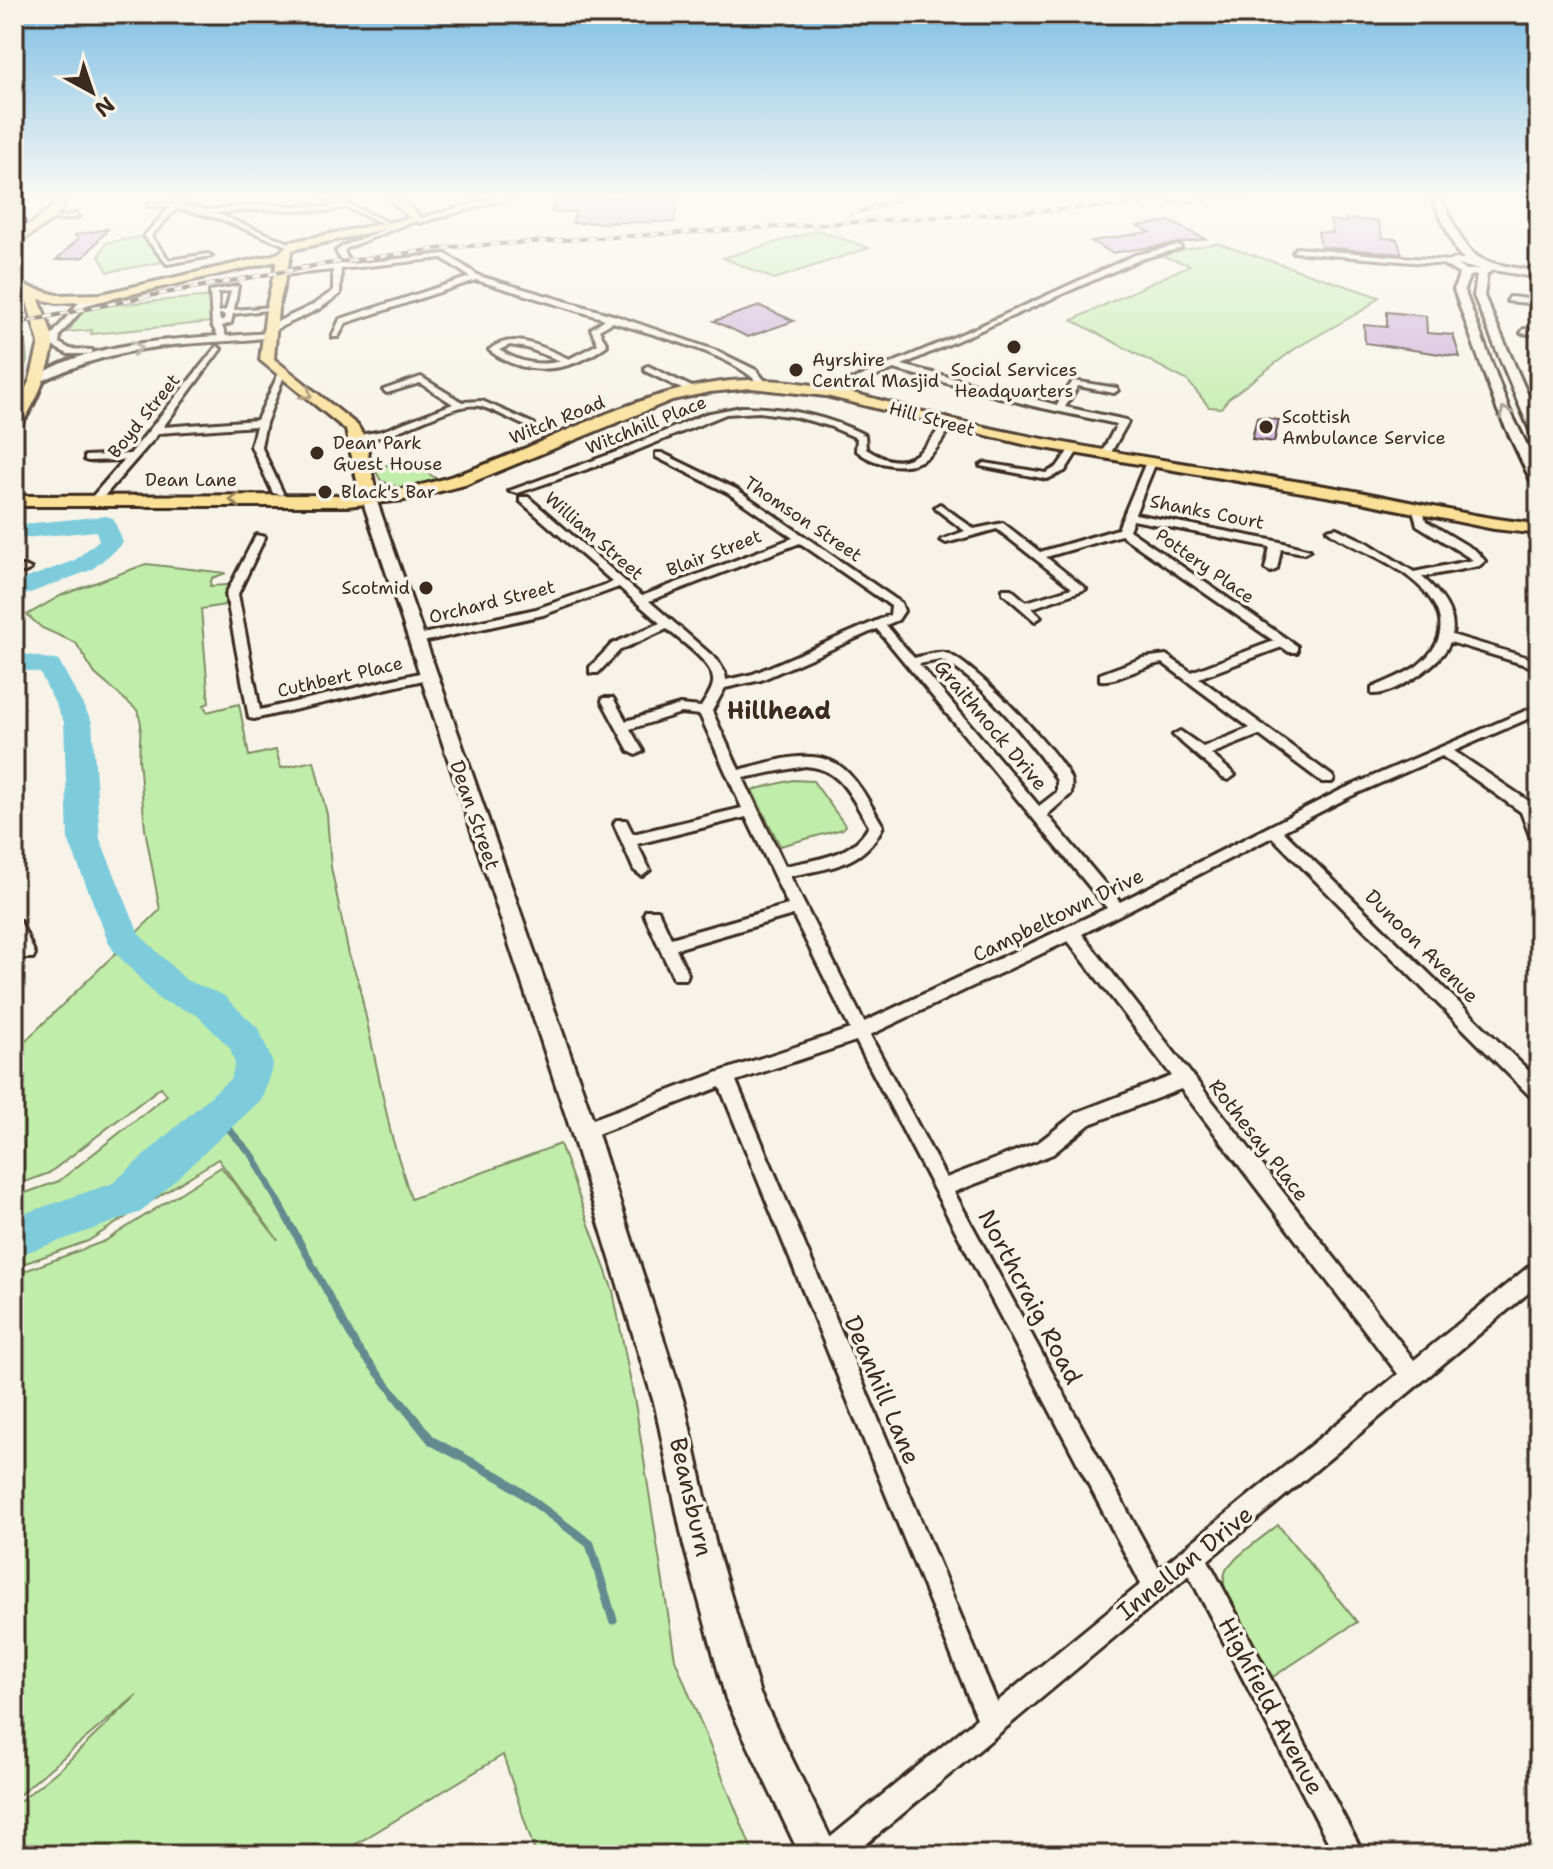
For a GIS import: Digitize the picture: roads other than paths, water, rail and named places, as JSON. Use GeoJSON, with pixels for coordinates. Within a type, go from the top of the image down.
{"type":"FeatureCollection","features":[{"type":"Feature","properties":{"kind":"main road"},"geometry":{"type":"LineString","coordinates":[[14,287],[31,295],[71,300],[111,295],[157,283]]}},
{"type":"Feature","properties":{"kind":"main road"},"geometry":{"type":"LineString","coordinates":[[280,283],[272,309],[267,359],[282,375],[352,428],[357,438],[369,499]]}},
{"type":"Feature","properties":{"kind":"main road"},"geometry":{"type":"LineString","coordinates":[[1458,283],[1503,409],[1539,483]]}},
{"type":"Feature","properties":{"kind":"main road"},"geometry":{"type":"LineString","coordinates":[[1480,283],[1479,296],[1492,330],[1539,435]]}},
{"type":"Feature","properties":{"kind":"main road"},"geometry":{"type":"LineString","coordinates":[[14,425],[37,380],[46,343],[31,295]]}},
{"type":"Feature","properties":{"kind":"main road"},"geometry":{"type":"LineString","coordinates":[[1473,328],[1492,330]]}},
{"type":"Feature","properties":{"kind":"main road","name":"Witch Road"},"geometry":{"type":"LineString","coordinates":[[369,499],[404,495],[459,482],[691,390],[762,382]]}},
{"type":"Feature","properties":{"kind":"main road","name":"Hill Street"},"geometry":{"type":"LineString","coordinates":[[762,382],[841,393],[947,424],[1074,449],[1417,507],[1508,527],[1539,529]]}},
{"type":"Feature","properties":{"kind":"main road"},"geometry":{"type":"LineString","coordinates":[[365,477],[379,488],[404,495]]}},
{"type":"Feature","properties":{"kind":"main road","name":"Dean Lane"},"geometry":{"type":"LineString","coordinates":[[14,501],[369,499]]}},
{"type":"Feature","properties":{"kind":"main road","name":"Dean Street"},"geometry":{"type":"LineString","coordinates":[[369,499],[584,1131]]}},
{"type":"Feature","properties":{"kind":"main road","name":"Hill Street"},"geometry":{"type":"LineString","coordinates":[[1508,527],[1539,543]]}},
{"type":"Feature","properties":{"kind":"main road","name":"Beansburn"},"geometry":{"type":"LineString","coordinates":[[584,1131],[671,1412],[700,1546],[744,1699],[820,1855]]}},
{"type":"Feature","properties":{"kind":"street"},"geometry":{"type":"LineString","coordinates":[[37,380],[64,364],[101,353],[269,332],[337,292],[337,283]]}},
{"type":"Feature","properties":{"kind":"street"},"geometry":{"type":"LineString","coordinates":[[335,335],[343,321],[460,283]]}},
{"type":"Feature","properties":{"kind":"street","name":"Hill Street"},"geometry":{"type":"LineString","coordinates":[[494,283],[613,318],[714,353],[753,372],[762,382]]}},
{"type":"Feature","properties":{"kind":"street"},"geometry":{"type":"LineString","coordinates":[[841,393],[850,384],[1079,283]]}},
{"type":"Feature","properties":{"kind":"street"},"geometry":{"type":"LineString","coordinates":[[216,325],[228,321],[235,288],[216,290],[214,314],[216,325],[223,339]]}},
{"type":"Feature","properties":{"kind":"street"},"geometry":{"type":"LineString","coordinates":[[101,353],[68,351],[55,344],[56,335],[83,303],[111,295]]}},
{"type":"Feature","properties":{"kind":"street"},"geometry":{"type":"LineString","coordinates":[[1510,299],[1539,302]]}},
{"type":"Feature","properties":{"kind":"street"},"geometry":{"type":"LineString","coordinates":[[214,314],[272,309]]}},
{"type":"Feature","properties":{"kind":"street"},"geometry":{"type":"LineString","coordinates":[[567,361],[519,343],[504,343],[493,350],[539,369],[553,369],[603,345],[595,329],[613,318]]}},
{"type":"Feature","properties":{"kind":"street"},"geometry":{"type":"LineString","coordinates":[[1524,331],[1539,333]]}},
{"type":"Feature","properties":{"kind":"street","name":"Boyd Street"},"geometry":{"type":"LineString","coordinates":[[95,500],[156,430],[217,349]]}},
{"type":"Feature","properties":{"kind":"street"},"geometry":{"type":"LineString","coordinates":[[894,366],[1059,409],[1123,422],[1106,454]]}},
{"type":"Feature","properties":{"kind":"street"},"geometry":{"type":"LineString","coordinates":[[648,369],[691,390]]}},
{"type":"Feature","properties":{"kind":"street"},"geometry":{"type":"LineString","coordinates":[[278,493],[256,446],[261,423],[282,375]]}},
{"type":"Feature","properties":{"kind":"street"},"geometry":{"type":"LineString","coordinates":[[387,390],[421,380],[460,405]]}},
{"type":"Feature","properties":{"kind":"street"},"geometry":{"type":"LineString","coordinates":[[1059,409],[1076,383],[1114,390]]}},
{"type":"Feature","properties":{"kind":"street"},"geometry":{"type":"LineString","coordinates":[[357,438],[384,434],[460,405],[479,403],[529,424]]}},
{"type":"Feature","properties":{"kind":"street","name":"Witchhill Place"},"geometry":{"type":"LineString","coordinates":[[519,495],[723,411],[744,409],[771,412],[844,426],[862,437],[861,450],[871,458],[889,461],[911,461],[925,455],[947,424]]}},
{"type":"Feature","properties":{"kind":"street"},"geometry":{"type":"LineString","coordinates":[[156,430],[261,423]]}},
{"type":"Feature","properties":{"kind":"street"},"geometry":{"type":"LineString","coordinates":[[985,466],[1047,476],[1061,469],[1074,449]]}},
{"type":"Feature","properties":{"kind":"street","name":"Thomson Street"},"geometry":{"type":"LineString","coordinates":[[659,455],[732,491],[897,605],[898,611],[894,617],[879,624]]}},
{"type":"Feature","properties":{"kind":"street"},"geometry":{"type":"LineString","coordinates":[[88,458],[132,457]]}},
{"type":"Feature","properties":{"kind":"street"},"geometry":{"type":"LineString","coordinates":[[1038,556],[1123,531],[1151,462]]}},
{"type":"Feature","properties":{"kind":"street","name":"William Street"},"geometry":{"type":"LineString","coordinates":[[519,495],[713,663],[719,673],[720,685]]}},
{"type":"Feature","properties":{"kind":"street"},"geometry":{"type":"LineString","coordinates":[[940,507],[972,532]]}},
{"type":"Feature","properties":{"kind":"street"},"geometry":{"type":"LineString","coordinates":[[1415,575],[1479,561],[1472,553],[1421,523],[1417,507]]}},
{"type":"Feature","properties":{"kind":"street","name":"Shanks Court"},"geometry":{"type":"LineString","coordinates":[[1131,516],[1304,550]]}},
{"type":"Feature","properties":{"kind":"street"},"geometry":{"type":"LineString","coordinates":[[946,540],[999,525],[1080,589],[1024,607]]}},
{"type":"Feature","properties":{"kind":"street"},"geometry":{"type":"LineString","coordinates":[[1332,530],[1382,552],[1415,575],[1438,601],[1447,623],[1448,638],[1437,658],[1422,670],[1377,691]]}},
{"type":"Feature","properties":{"kind":"street","name":"Pottery Place"},"geometry":{"type":"LineString","coordinates":[[1123,531],[1288,646],[1192,676]]}},
{"type":"Feature","properties":{"kind":"street","name":"Cuthbert Place"},"geometry":{"type":"LineString","coordinates":[[260,537],[232,594],[254,715],[428,675]]}},
{"type":"Feature","properties":{"kind":"street","name":"Blair Street"},"geometry":{"type":"LineString","coordinates":[[641,600],[800,539]]}},
{"type":"Feature","properties":{"kind":"street","name":"Shanks Court"},"geometry":{"type":"LineString","coordinates":[[1271,569],[1276,544]]}},
{"type":"Feature","properties":{"kind":"street","name":"Orchard Street"},"geometry":{"type":"LineString","coordinates":[[418,639],[539,612],[620,583]]}},
{"type":"Feature","properties":{"kind":"street"},"geometry":{"type":"LineString","coordinates":[[1007,591],[1035,617]]}},
{"type":"Feature","properties":{"kind":"street"},"geometry":{"type":"LineString","coordinates":[[622,727],[680,709],[705,711],[720,685],[757,677],[879,624]]}},
{"type":"Feature","properties":{"kind":"street","name":"Graithnock Drive"},"geometry":{"type":"LineString","coordinates":[[879,624],[1118,910]]}},
{"type":"Feature","properties":{"kind":"street"},"geometry":{"type":"LineString","coordinates":[[594,670],[616,647],[667,625]]}},
{"type":"Feature","properties":{"kind":"street"},"geometry":{"type":"LineString","coordinates":[[1448,638],[1539,665]]}},
{"type":"Feature","properties":{"kind":"street","name":"Graithnock Drive"},"geometry":{"type":"LineString","coordinates":[[912,662],[944,656],[963,667],[989,691],[1047,757],[1064,782],[1064,794],[1039,814]]}},
{"type":"Feature","properties":{"kind":"street"},"geometry":{"type":"LineString","coordinates":[[1104,677],[1147,661],[1166,659],[1327,779]]}},
{"type":"Feature","properties":{"kind":"street"},"geometry":{"type":"LineString","coordinates":[[608,701],[636,751]]}},
{"type":"Feature","properties":{"kind":"street","name":"Campbeltown Drive"},"geometry":{"type":"LineString","coordinates":[[584,1131],[725,1077],[858,1033],[1118,910],[1346,793],[1539,709]]}},
{"type":"Feature","properties":{"kind":"street","name":"Northcraig Road"},"geometry":{"type":"LineString","coordinates":[[705,711],[858,1033],[1156,1587]]}},
{"type":"Feature","properties":{"kind":"street"},"geometry":{"type":"LineString","coordinates":[[1203,752],[1260,729]]}},
{"type":"Feature","properties":{"kind":"street"},"geometry":{"type":"LineString","coordinates":[[1180,735],[1228,775]]}},
{"type":"Feature","properties":{"kind":"street"},"geometry":{"type":"LineString","coordinates":[[1444,751],[1533,811],[1539,841]]}},
{"type":"Feature","properties":{"kind":"street"},"geometry":{"type":"LineString","coordinates":[[734,776],[807,761],[827,764],[841,772],[876,826],[871,842],[856,853],[781,872]]}},
{"type":"Feature","properties":{"kind":"street"},"geometry":{"type":"LineString","coordinates":[[627,841],[750,811]]}},
{"type":"Feature","properties":{"kind":"street"},"geometry":{"type":"LineString","coordinates":[[621,824],[642,870]]}},
{"type":"Feature","properties":{"kind":"street","name":"Dunoon Avenue"},"geometry":{"type":"LineString","coordinates":[[1274,831],[1539,1093]]}},
{"type":"Feature","properties":{"kind":"street"},"geometry":{"type":"LineString","coordinates":[[667,945],[798,908]]}},
{"type":"Feature","properties":{"kind":"street"},"geometry":{"type":"LineString","coordinates":[[652,914],[680,974]]}},
{"type":"Feature","properties":{"kind":"street"},"geometry":{"type":"LineString","coordinates":[[14,925],[27,954]]}},
{"type":"Feature","properties":{"kind":"street","name":"Rothesay Place"},"geometry":{"type":"LineString","coordinates":[[1070,931],[1412,1375]]}},
{"type":"Feature","properties":{"kind":"street","name":"Deanhill Lane"},"geometry":{"type":"LineString","coordinates":[[725,1077],[992,1722]]}},
{"type":"Feature","properties":{"kind":"street"},"geometry":{"type":"LineString","coordinates":[[942,1188],[1046,1148],[1084,1118],[1185,1079]]}},
{"type":"Feature","properties":{"kind":"street","name":"Innellan Drive"},"geometry":{"type":"LineString","coordinates":[[831,1855],[1539,1272]]}},
{"type":"Feature","properties":{"kind":"street","name":"Highfield Avenue"},"geometry":{"type":"LineString","coordinates":[[1193,1557],[1350,1855]]}},
{"type":"Feature","properties":{"kind":"waterway"},"geometry":{"type":"LineString","coordinates":[[14,532],[105,523],[111,542],[83,565],[14,592]]}},
{"type":"Feature","properties":{"kind":"waterway"},"geometry":{"type":"LineString","coordinates":[[14,660],[50,667],[78,722],[84,839],[125,941],[173,990],[210,1005],[246,1040],[254,1064],[248,1087],[126,1198],[14,1237]]}},
{"type":"Feature","properties":{"kind":"waterway"},"geometry":{"type":"LineString","coordinates":[[216,1115],[253,1156],[357,1347],[397,1397]]}},
{"type":"Feature","properties":{"kind":"waterway"},"geometry":{"type":"LineString","coordinates":[[395,1395],[432,1441],[503,1479],[590,1544],[613,1620]]}},
{"type":"Feature","properties":{"kind":"railway"},"geometry":{"type":"LineString","coordinates":[[146,296],[219,283]]}},
{"type":"Feature","properties":{"kind":"railway"},"geometry":{"type":"LineString","coordinates":[[146,296],[153,295]]}},
{"type":"Feature","properties":{"kind":"railway"},"geometry":{"type":"LineString","coordinates":[[14,324],[146,296]]}},
{"type":"Feature","properties":{"kind":"place","name":"Social Services Headquarters"},"geometry":{"type":"Point","coordinates":[1014,347]}},
{"type":"Feature","properties":{"kind":"place","name":"Ayrshire Central Masjid"},"geometry":{"type":"Point","coordinates":[796,370]}},
{"type":"Feature","properties":{"kind":"place","name":"Scottish Ambulance Service"},"geometry":{"type":"Point","coordinates":[1266,427]}},
{"type":"Feature","properties":{"kind":"place","name":"Dean Park Guest House"},"geometry":{"type":"Point","coordinates":[317,453]}},
{"type":"Feature","properties":{"kind":"place","name":"Black's Bar"},"geometry":{"type":"Point","coordinates":[325,492]}},
{"type":"Feature","properties":{"kind":"place","name":"Scotmid"},"geometry":{"type":"Point","coordinates":[426,588]}},
{"type":"Feature","properties":{"kind":"district","name":"Hillhead"},"geometry":{"type":"Point","coordinates":[779,711]}}]}
